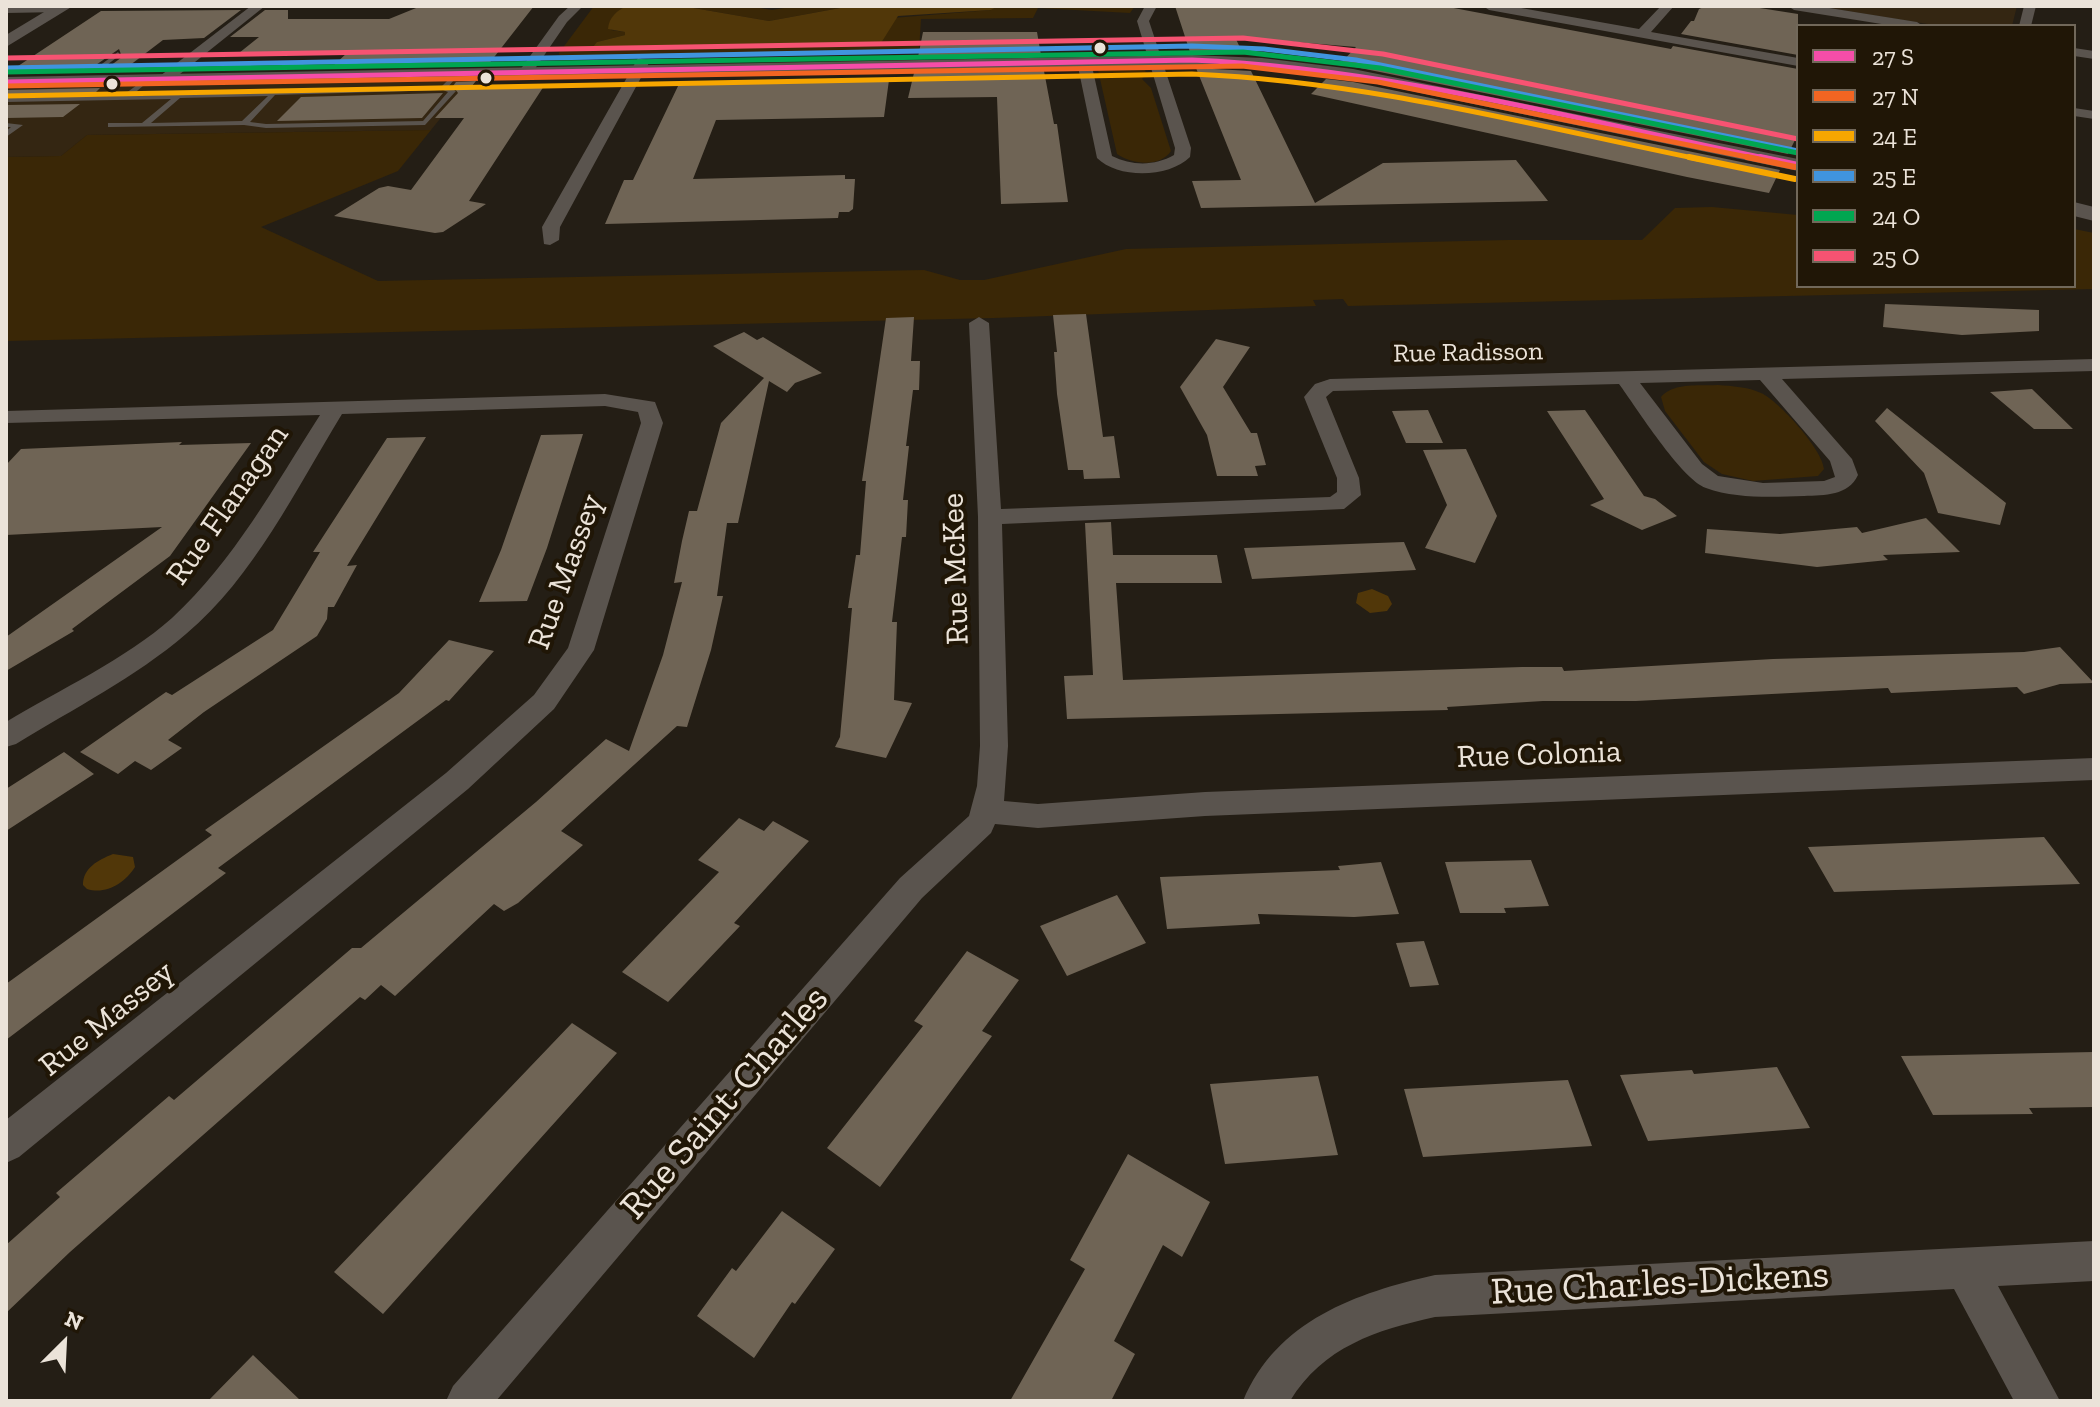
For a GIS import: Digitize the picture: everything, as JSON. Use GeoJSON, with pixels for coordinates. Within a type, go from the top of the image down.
{"type":"FeatureCollection","features":[{"type":"Feature","properties":{"kind":"street"},"geometry":{"type":"LineString","coordinates":[[164,76],[259,6]]}},
{"type":"Feature","properties":{"kind":"street"},"geometry":{"type":"LineString","coordinates":[[6,72],[97,70],[164,76],[450,81],[529,68],[563,19],[577,6]]}},
{"type":"Feature","properties":{"kind":"street"},"geometry":{"type":"LineString","coordinates":[[1084,62],[1103,155],[1113,162],[1142,167],[1174,163],[1184,152],[1143,21],[1151,6]]}},
{"type":"Feature","properties":{"kind":"street"},"geometry":{"type":"LineString","coordinates":[[1489,6],[1796,62]]}},
{"type":"Feature","properties":{"kind":"street"},"geometry":{"type":"LineString","coordinates":[[1642,34],[1668,6]]}},
{"type":"Feature","properties":{"kind":"street"},"geometry":{"type":"LineString","coordinates":[[1794,6],[1906,24]]}},
{"type":"Feature","properties":{"kind":"street"},"geometry":{"type":"LineString","coordinates":[[6,9],[63,7]]}},
{"type":"Feature","properties":{"kind":"street"},"geometry":{"type":"LineString","coordinates":[[6,42],[63,7]]}},
{"type":"Feature","properties":{"kind":"street"},"geometry":{"type":"LineString","coordinates":[[8,94],[38,82],[164,76],[1263,53],[1360,65],[1796,153]]}},
{"type":"Feature","properties":{"kind":"street"},"geometry":{"type":"LineString","coordinates":[[641,66],[1084,62],[1153,56],[1262,63],[1353,74],[1796,165]]}},
{"type":"Feature","properties":{"kind":"street"},"geometry":{"type":"LineString","coordinates":[[550,240],[551,227],[641,66]]}},
{"type":"Feature","properties":{"kind":"street","name":"Rue McKee"},"geometry":{"type":"LineString","coordinates":[[979,323],[990,517],[994,779],[987,811]]}},
{"type":"Feature","properties":{"kind":"street","name":"Rue Radisson"},"geometry":{"type":"LineString","coordinates":[[990,517],[1336,504],[1349,495],[1349,488],[1315,397],[1322,388],[1345,384],[2066,366],[2092,375]]}},
{"type":"Feature","properties":{"kind":"street"},"geometry":{"type":"LineString","coordinates":[[1625,378],[1694,469],[1711,482],[1763,490],[1828,488],[1844,481],[1847,475],[1841,459],[1766,374]]}},
{"type":"Feature","properties":{"kind":"street","name":"Rue Massey"},"geometry":{"type":"LineString","coordinates":[[6,1144],[489,755],[544,702],[581,650],[652,423],[647,407],[605,400],[7,418]]}},
{"type":"Feature","properties":{"kind":"street","name":"Rue Flanagan"},"geometry":{"type":"LineString","coordinates":[[6,736],[161,641],[206,602],[335,407]]}},
{"type":"Feature","properties":{"kind":"street","name":"Rue Colonia"},"geometry":{"type":"LineString","coordinates":[[987,811],[1038,816],[1205,804],[2094,769]]}},
{"type":"Feature","properties":{"kind":"street","name":"Rue Saint-Charles"},"geometry":{"type":"LineString","coordinates":[[468,1401],[911,888],[980,824],[987,811]]}},
{"type":"Feature","properties":{"kind":"street","name":"Rue Charles-Dickens"},"geometry":{"type":"LineString","coordinates":[[1265,1401],[1300,1353],[1329,1329],[1377,1309],[1435,1296],[2094,1261]]}},
{"type":"Feature","properties":{"kind":"street"},"geometry":{"type":"LineString","coordinates":[[1965,1268],[2038,1401]]}},
{"type":"Feature","properties":{"kind":"lane"},"geometry":{"type":"LineString","coordinates":[[97,70],[118,54]]}},
{"type":"Feature","properties":{"kind":"lane"},"geometry":{"type":"LineString","coordinates":[[124,98],[164,76]]}},
{"type":"Feature","properties":{"kind":"lane"},"geometry":{"type":"LineString","coordinates":[[8,94],[124,98],[272,96],[287,91],[450,81],[452,91],[425,123],[111,125]]}},
{"type":"Feature","properties":{"kind":"lane"},"geometry":{"type":"LineString","coordinates":[[244,123],[272,96]]}},
{"type":"Feature","properties":{"kind":"lane"},"geometry":{"type":"LineString","coordinates":[[144,125],[177,97]]}},
{"type":"Feature","properties":{"kind":"shaded area"},"geometry":{"type":"Polygon","coordinates":[[[594,6],[626,6],[620,10],[611,30],[625,32],[625,35],[597,42],[991,10],[997,6],[1135,6],[1130,13],[1038,8],[1033,18],[921,19],[919,51],[560,56],[559,53],[594,6]]]}},
{"type":"Feature","properties":{"kind":"shaded area"},"geometry":{"type":"Polygon","coordinates":[[[626,6],[682,6],[769,21],[851,6],[998,6],[991,10],[898,16],[881,43],[593,47],[597,42],[625,35],[625,32],[608,29],[614,15],[626,6]]]}},
{"type":"Feature","properties":{"kind":"shaded area"},"geometry":{"type":"Polygon","coordinates":[[[682,6],[748,6],[772,10],[796,6],[851,6],[769,21],[682,6]]]}},
{"type":"Feature","properties":{"kind":"shaded area"},"geometry":{"type":"Polygon","coordinates":[[[1817,6],[2017,6],[2012,24],[1928,24],[1817,6]]]}},
{"type":"Feature","properties":{"kind":"shaded area"},"geometry":{"type":"Polygon","coordinates":[[[1145,69],[1142,79],[1151,88],[1171,151],[1160,160],[1145,163],[1117,154],[1098,70],[1145,69]]]}},
{"type":"Feature","properties":{"kind":"shaded area"},"geometry":{"type":"Polygon","coordinates":[[[472,79],[431,130],[87,135],[61,156],[6,157],[6,89],[472,79]]]}},
{"type":"Feature","properties":{"kind":"shaded area"},"geometry":{"type":"Polygon","coordinates":[[[431,130],[398,171],[261,227],[378,281],[924,270],[960,280],[984,280],[1126,249],[1642,240],[1675,208],[1712,207],[1796,215],[1796,288],[2076,288],[2076,229],[2094,233],[2094,289],[1348,306],[1343,299],[1313,300],[1316,306],[994,318],[6,341],[6,157],[61,156],[87,135],[431,130]]]}},
{"type":"Feature","properties":{"kind":"shaded area"},"geometry":{"type":"Polygon","coordinates":[[[1718,385],[1751,389],[1769,398],[1808,439],[1824,469],[1818,476],[1753,481],[1722,474],[1704,462],[1665,411],[1661,397],[1680,387],[1718,385]]]}},
{"type":"Feature","properties":{"kind":"shaded area"},"geometry":{"type":"Polygon","coordinates":[[[1372,589],[1388,596],[1392,604],[1387,611],[1370,613],[1356,603],[1358,593],[1372,589]]]}},
{"type":"Feature","properties":{"kind":"shaded area"},"geometry":{"type":"Polygon","coordinates":[[[113,854],[133,857],[135,867],[126,878],[108,889],[87,889],[83,885],[89,869],[113,854]]]}},
{"type":"Feature","properties":{"kind":"building"},"geometry":{"type":"Polygon","coordinates":[[[421,6],[534,6],[488,65],[331,68],[349,51],[239,53],[259,37],[230,37],[265,10],[288,10],[288,19],[389,19],[421,6]]]}},
{"type":"Feature","properties":{"kind":"building"},"geometry":{"type":"Polygon","coordinates":[[[1175,6],[1443,6],[1671,49],[1673,46],[1796,69],[1796,138],[1788,154],[1340,64],[1356,47],[1235,37],[1243,54],[1190,52],[1175,6]]]}},
{"type":"Feature","properties":{"kind":"building"},"geometry":{"type":"Polygon","coordinates":[[[1706,6],[1747,6],[1798,14],[1796,55],[1681,34],[1694,21],[1699,9],[1706,6]]]}},
{"type":"Feature","properties":{"kind":"building"},"geometry":{"type":"Polygon","coordinates":[[[241,10],[204,38],[163,40],[121,72],[102,72],[122,57],[119,49],[93,67],[93,72],[6,74],[101,11],[241,10]]]}},
{"type":"Feature","properties":{"kind":"building"},"geometry":{"type":"Polygon","coordinates":[[[923,32],[1037,32],[1041,55],[918,57],[923,32]]]}},
{"type":"Feature","properties":{"kind":"building"},"geometry":{"type":"Polygon","coordinates":[[[1196,68],[1251,71],[1315,203],[1383,163],[1516,160],[1548,201],[1201,208],[1192,181],[1241,180],[1196,68]]]}},
{"type":"Feature","properties":{"kind":"building"},"geometry":{"type":"Polygon","coordinates":[[[1044,71],[1054,124],[1057,124],[1068,202],[1001,204],[997,97],[908,98],[914,73],[1044,71]]]}},
{"type":"Feature","properties":{"kind":"building"},"geometry":{"type":"Polygon","coordinates":[[[1326,79],[1780,170],[1769,193],[1687,177],[1311,94],[1326,79]]]}},
{"type":"Feature","properties":{"kind":"building"},"geometry":{"type":"Polygon","coordinates":[[[889,80],[884,117],[716,120],[693,179],[845,175],[845,179],[855,179],[853,209],[839,212],[838,218],[605,224],[624,180],[633,180],[679,84],[889,80]]]}},
{"type":"Feature","properties":{"kind":"building"},"geometry":{"type":"Polygon","coordinates":[[[476,81],[471,87],[544,86],[469,201],[486,204],[443,232],[435,233],[334,216],[379,188],[388,186],[411,190],[464,118],[435,118],[458,93],[453,86],[456,82],[476,81]]]}},
{"type":"Feature","properties":{"kind":"building"},"geometry":{"type":"Polygon","coordinates":[[[100,88],[94,94],[6,95],[6,90],[100,88]]]}},
{"type":"Feature","properties":{"kind":"building"},"geometry":{"type":"Polygon","coordinates":[[[443,93],[422,118],[277,121],[301,97],[443,93]]]}},
{"type":"Feature","properties":{"kind":"building"},"geometry":{"type":"Polygon","coordinates":[[[80,104],[63,117],[6,118],[6,105],[80,104]]]}},
{"type":"Feature","properties":{"kind":"building"},"geometry":{"type":"Polygon","coordinates":[[[1885,304],[2039,310],[2039,331],[1962,335],[1883,327],[1885,304]]]}},
{"type":"Feature","properties":{"kind":"building"},"geometry":{"type":"Polygon","coordinates":[[[1086,314],[1103,437],[1114,436],[1120,478],[1084,479],[1083,470],[1068,470],[1057,394],[1053,315],[1086,314]]]}},
{"type":"Feature","properties":{"kind":"building"},"geometry":{"type":"Polygon","coordinates":[[[914,317],[911,361],[920,361],[919,390],[913,390],[906,446],[909,446],[903,500],[908,500],[906,537],[902,537],[892,622],[897,622],[894,700],[912,703],[886,758],[835,747],[840,737],[852,608],[848,608],[856,555],[860,555],[866,481],[862,481],[886,318],[914,317]]]}},
{"type":"Feature","properties":{"kind":"building"},"geometry":{"type":"Polygon","coordinates":[[[744,332],[757,340],[763,337],[822,373],[795,383],[787,392],[769,381],[738,523],[727,523],[717,596],[723,596],[711,650],[687,727],[677,726],[561,831],[583,845],[518,903],[504,911],[494,904],[395,996],[381,985],[365,1000],[360,997],[70,1252],[6,1313],[6,1245],[60,1197],[56,1193],[169,1096],[174,1100],[352,948],[361,948],[536,802],[606,739],[629,751],[663,655],[682,582],[674,583],[689,511],[697,511],[721,423],[764,378],[713,346],[744,332]]]}},
{"type":"Feature","properties":{"kind":"building"},"geometry":{"type":"Polygon","coordinates":[[[1216,339],[1250,347],[1223,387],[1251,433],[1257,433],[1266,465],[1255,466],[1258,476],[1217,476],[1207,435],[1180,387],[1216,339]]]}},
{"type":"Feature","properties":{"kind":"building"},"geometry":{"type":"Polygon","coordinates":[[[2032,389],[2073,429],[2034,429],[1990,392],[2032,389]]]}},
{"type":"Feature","properties":{"kind":"building"},"geometry":{"type":"Polygon","coordinates":[[[1887,408],[2006,503],[2000,525],[1938,513],[1924,473],[1875,421],[1887,408]]]}},
{"type":"Feature","properties":{"kind":"building"},"geometry":{"type":"Polygon","coordinates":[[[1428,410],[1443,443],[1406,443],[1392,411],[1428,410]]]}},
{"type":"Feature","properties":{"kind":"building"},"geometry":{"type":"Polygon","coordinates":[[[1585,410],[1644,496],[1655,499],[1677,516],[1642,530],[1590,505],[1604,499],[1547,411],[1585,410]]]}},
{"type":"Feature","properties":{"kind":"building"},"geometry":{"type":"Polygon","coordinates":[[[583,434],[527,601],[479,602],[501,550],[541,435],[583,434]]]}},
{"type":"Feature","properties":{"kind":"building"},"geometry":{"type":"Polygon","coordinates":[[[426,437],[347,566],[357,565],[334,607],[328,607],[327,619],[317,636],[168,740],[182,748],[151,770],[135,761],[118,774],[80,752],[166,692],[172,695],[273,630],[320,552],[313,552],[387,438],[426,437]]]}},
{"type":"Feature","properties":{"kind":"building"},"geometry":{"type":"Polygon","coordinates":[[[182,442],[179,445],[251,443],[170,556],[72,629],[74,631],[6,671],[6,637],[162,527],[6,535],[6,465],[21,449],[182,442]]]}},
{"type":"Feature","properties":{"kind":"building"},"geometry":{"type":"Polygon","coordinates":[[[1466,449],[1497,516],[1475,563],[1425,548],[1447,505],[1423,450],[1466,449]]]}},
{"type":"Feature","properties":{"kind":"building"},"geometry":{"type":"Polygon","coordinates":[[[1926,518],[1960,552],[1883,555],[1888,560],[1817,567],[1705,553],[1707,529],[1780,534],[1857,527],[1862,533],[1926,518]]]}},
{"type":"Feature","properties":{"kind":"building"},"geometry":{"type":"Polygon","coordinates":[[[1111,522],[1113,555],[1217,555],[1222,583],[1116,583],[1123,680],[1522,667],[1562,667],[1564,671],[1773,659],[2024,652],[2060,647],[2094,683],[2060,684],[2024,694],[2017,687],[1891,693],[1888,688],[1636,701],[1543,701],[1447,707],[1448,710],[1067,719],[1064,676],[1093,675],[1085,523],[1111,522]]]}},
{"type":"Feature","properties":{"kind":"building"},"geometry":{"type":"Polygon","coordinates":[[[1404,542],[1416,570],[1252,579],[1244,548],[1404,542]]]}},
{"type":"Feature","properties":{"kind":"building"},"geometry":{"type":"Polygon","coordinates":[[[449,640],[494,651],[449,701],[446,700],[218,868],[226,873],[6,1040],[6,984],[212,835],[205,830],[399,693],[449,640]]]}},
{"type":"Feature","properties":{"kind":"building"},"geometry":{"type":"Polygon","coordinates":[[[64,752],[94,774],[6,831],[6,789],[64,752]]]}},
{"type":"Feature","properties":{"kind":"building"},"geometry":{"type":"Polygon","coordinates":[[[739,818],[764,831],[773,821],[809,841],[734,923],[740,926],[668,1002],[622,972],[719,872],[698,860],[739,818]]]}},
{"type":"Feature","properties":{"kind":"building"},"geometry":{"type":"Polygon","coordinates":[[[2044,837],[2080,884],[1834,892],[1808,847],[2044,837]]]}},
{"type":"Feature","properties":{"kind":"building"},"geometry":{"type":"Polygon","coordinates":[[[1531,860],[1549,906],[1504,908],[1506,913],[1460,913],[1445,862],[1531,860]]]}},
{"type":"Feature","properties":{"kind":"building"},"geometry":{"type":"Polygon","coordinates":[[[1381,862],[1399,914],[1354,917],[1258,914],[1260,924],[1167,929],[1160,877],[1340,870],[1338,866],[1381,862]]]}},
{"type":"Feature","properties":{"kind":"building"},"geometry":{"type":"Polygon","coordinates":[[[1117,895],[1146,943],[1067,976],[1040,926],[1117,895]]]}},
{"type":"Feature","properties":{"kind":"building"},"geometry":{"type":"Polygon","coordinates":[[[1424,941],[1439,985],[1410,987],[1396,943],[1424,941]]]}},
{"type":"Feature","properties":{"kind":"building"},"geometry":{"type":"Polygon","coordinates":[[[967,951],[1019,980],[982,1031],[992,1036],[880,1187],[827,1148],[923,1026],[914,1021],[967,951]]]}},
{"type":"Feature","properties":{"kind":"building"},"geometry":{"type":"Polygon","coordinates":[[[572,1023],[617,1053],[383,1314],[334,1272],[572,1023]]]}},
{"type":"Feature","properties":{"kind":"building"},"geometry":{"type":"Polygon","coordinates":[[[2094,1052],[2094,1107],[2029,1108],[2033,1114],[1933,1115],[1901,1056],[2094,1052]]]}},
{"type":"Feature","properties":{"kind":"building"},"geometry":{"type":"Polygon","coordinates":[[[1777,1067],[1810,1128],[1648,1141],[1620,1075],[1692,1070],[1694,1074],[1777,1067]]]}},
{"type":"Feature","properties":{"kind":"building"},"geometry":{"type":"Polygon","coordinates":[[[1318,1076],[1338,1155],[1225,1164],[1210,1084],[1318,1076]]]}},
{"type":"Feature","properties":{"kind":"building"},"geometry":{"type":"Polygon","coordinates":[[[1568,1080],[1592,1146],[1423,1157],[1404,1089],[1568,1080]]]}},
{"type":"Feature","properties":{"kind":"building"},"geometry":{"type":"Polygon","coordinates":[[[1128,1154],[1210,1202],[1182,1257],[1163,1245],[1114,1341],[1135,1354],[1111,1401],[1010,1401],[1085,1269],[1070,1260],[1128,1154]]]}},
{"type":"Feature","properties":{"kind":"building"},"geometry":{"type":"Polygon","coordinates":[[[782,1211],[835,1249],[795,1304],[792,1302],[754,1358],[697,1316],[732,1268],[736,1271],[782,1211]]]}},
{"type":"Feature","properties":{"kind":"building"},"geometry":{"type":"Polygon","coordinates":[[[253,1355],[301,1401],[208,1401],[253,1355]]]}},
{"type":"Feature","properties":{"kind":"transit line"},"geometry":{"type":"LineString","coordinates":[[6,58],[1243,38],[1383,54],[1796,139]]}},
{"type":"Feature","properties":{"kind":"transit line"},"geometry":{"type":"LineString","coordinates":[[6,68],[1192,46],[1264,49],[1356,60],[1796,151]]}},
{"type":"Feature","properties":{"kind":"transit line"},"geometry":{"type":"LineString","coordinates":[[6,72],[1243,52],[1380,68],[1796,153]]}},
{"type":"Feature","properties":{"kind":"transit line"},"geometry":{"type":"LineString","coordinates":[[6,82],[1192,60],[1262,63],[1353,74],[1796,165]]}},
{"type":"Feature","properties":{"kind":"transit line"},"geometry":{"type":"LineString","coordinates":[[6,86],[1242,66],[1378,82],[1795,167]]}},
{"type":"Feature","properties":{"kind":"transit line"},"geometry":{"type":"LineString","coordinates":[[6,96],[1192,74],[1261,77],[1351,88],[1795,179]]}}]}
